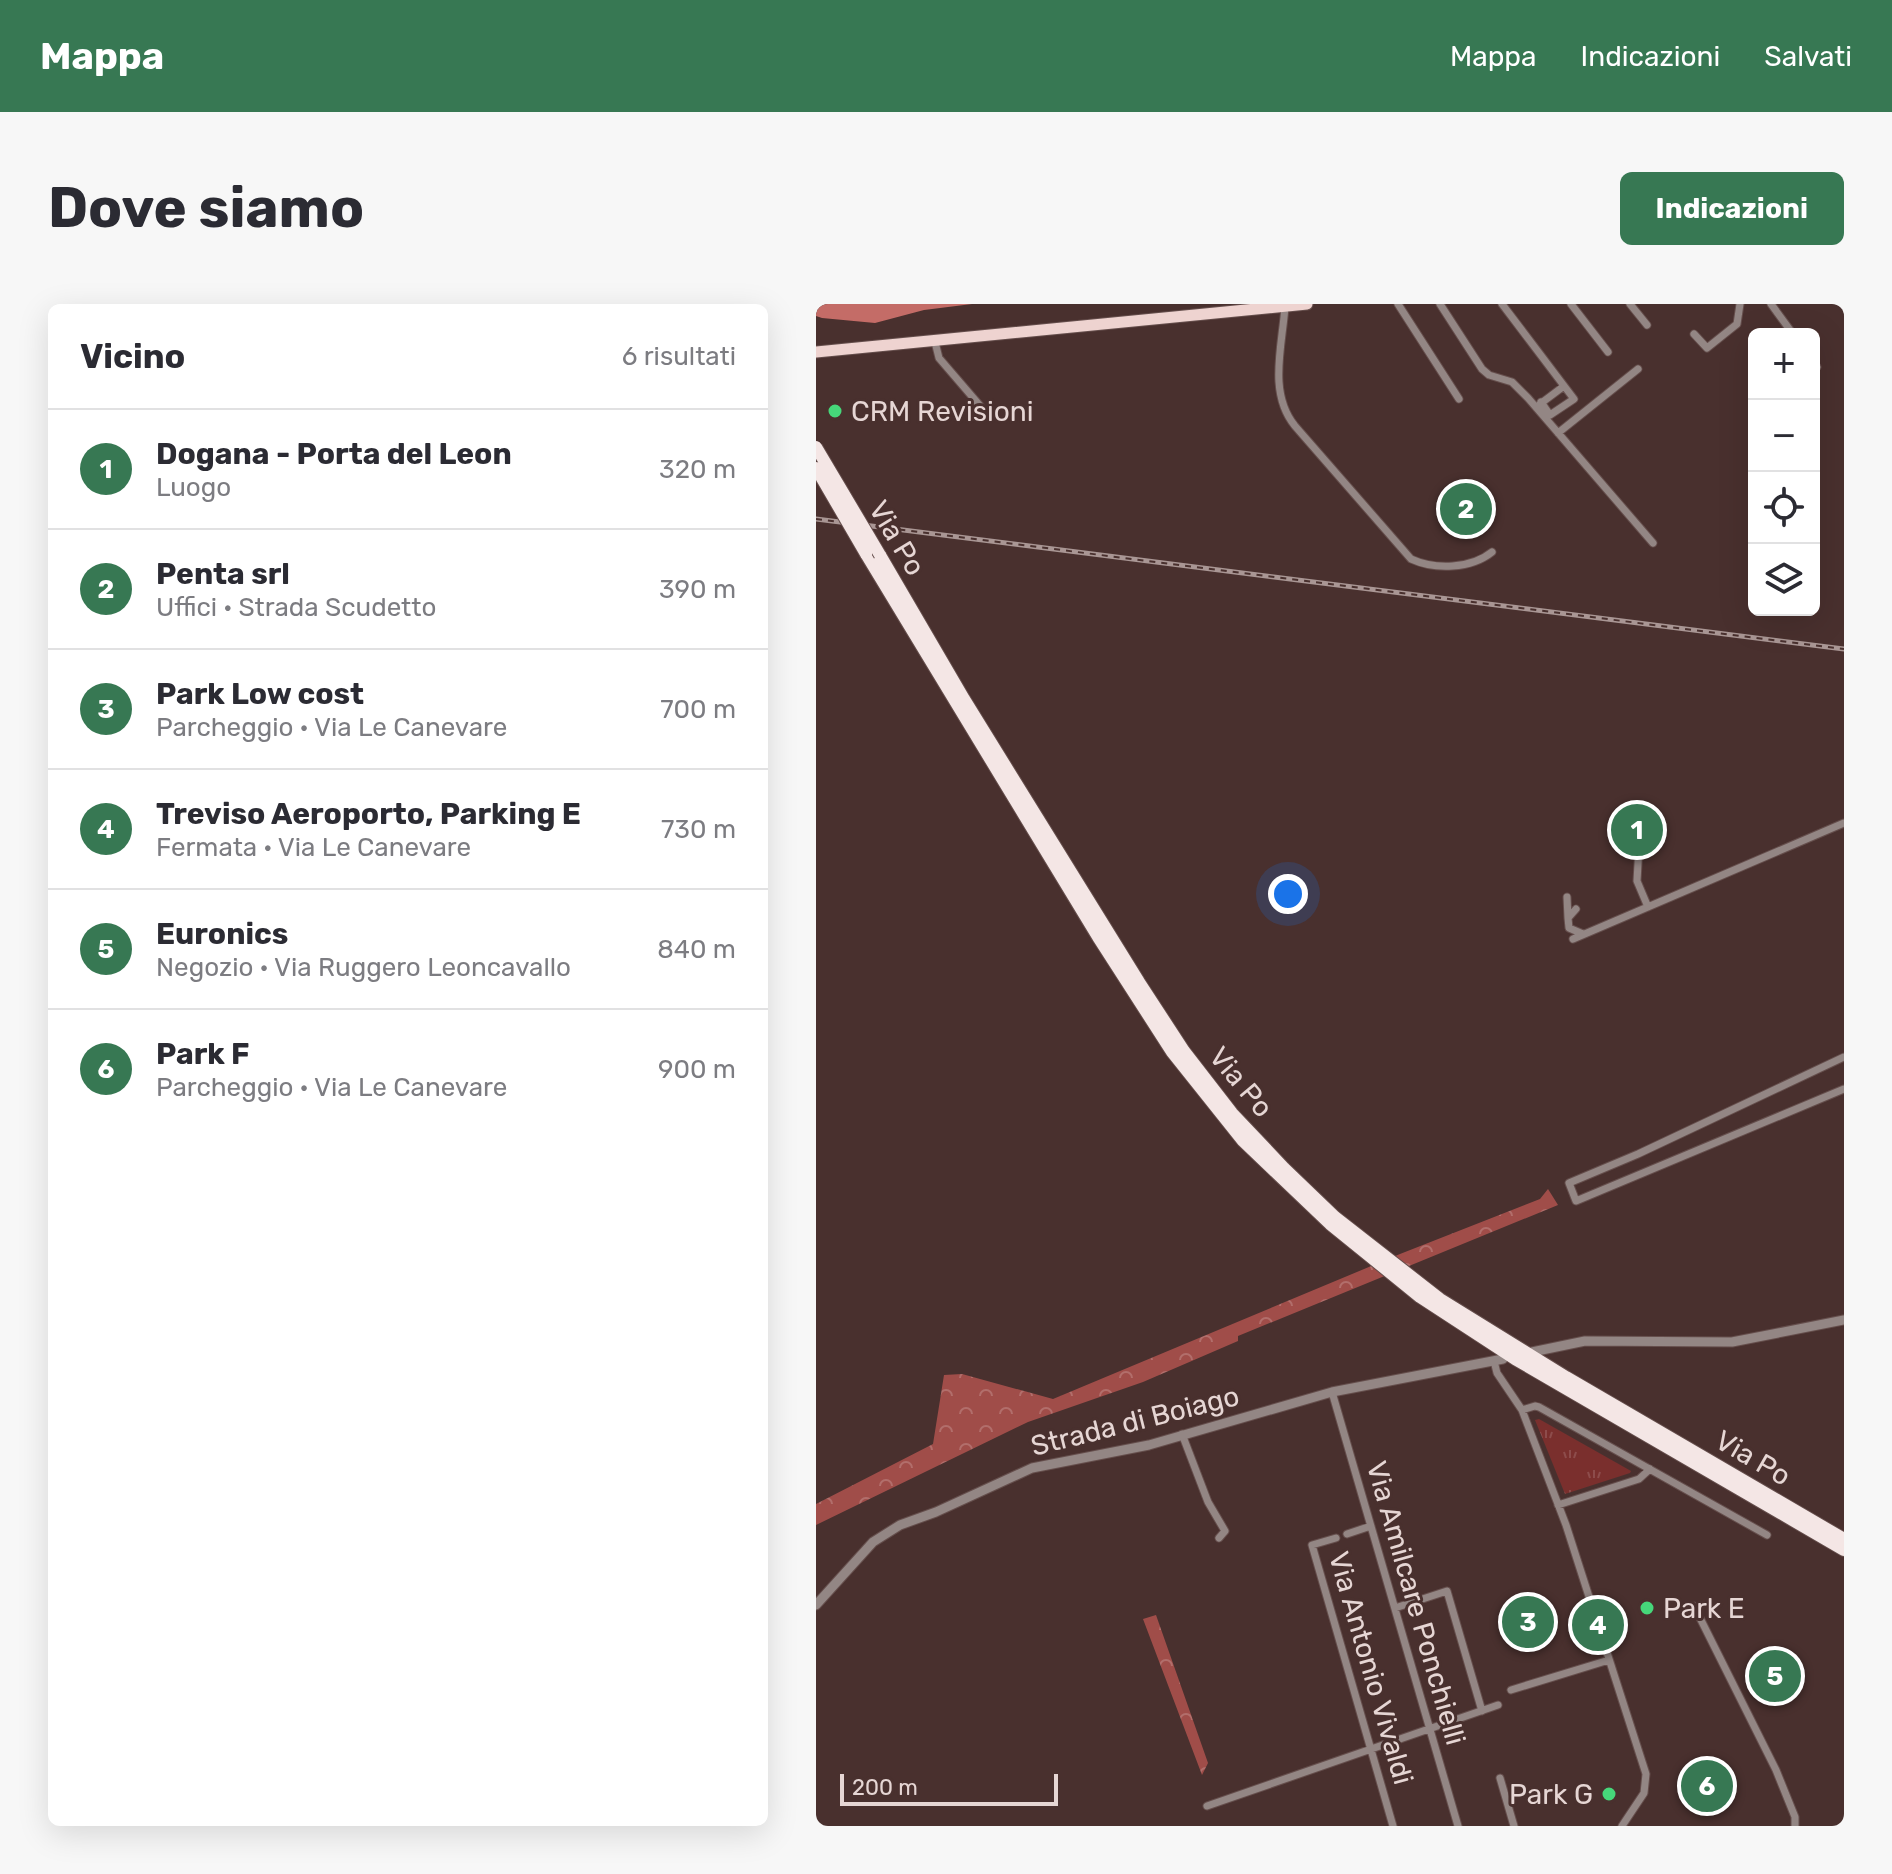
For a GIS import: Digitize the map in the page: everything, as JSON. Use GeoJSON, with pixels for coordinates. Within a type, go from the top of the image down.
{"type":"FeatureCollection","features":[{"type":"Feature","properties":{"kind":"highway","name":"Via Po"},"geometry":{"type":"LineString","coordinates":[[816,447],[964,699],[1154,1005],[1184,1051],[1232,1113],[1335,1217],[1440,1299],[1566,1377],[1844,1539]]}},
{"type":"Feature","properties":{"kind":"highway","name":"Via Po"},"geometry":{"type":"LineString","coordinates":[[816,468],[1106,950],[1172,1052],[1243,1141],[1330,1224],[1420,1297],[1515,1359],[1844,1550]]}},
{"type":"Feature","properties":{"kind":"main road"},"geometry":{"type":"LineString","coordinates":[[816,352],[1307,304]]}},
{"type":"Feature","properties":{"kind":"street"},"geometry":{"type":"LineString","coordinates":[[1398,304],[1459,399]]}},
{"type":"Feature","properties":{"kind":"street"},"geometry":{"type":"LineString","coordinates":[[1440,304],[1482,369],[1489,375],[1512,382],[1550,415],[1574,399],[1502,304]]}},
{"type":"Feature","properties":{"kind":"street"},"geometry":{"type":"LineString","coordinates":[[1571,304],[1608,352]]}},
{"type":"Feature","properties":{"kind":"street"},"geometry":{"type":"LineString","coordinates":[[1630,304],[1647,325]]}},
{"type":"Feature","properties":{"kind":"street"},"geometry":{"type":"LineString","coordinates":[[1694,334],[1707,348],[1737,324],[1740,304]]}},
{"type":"Feature","properties":{"kind":"street"},"geometry":{"type":"LineString","coordinates":[[1771,304],[1789,328]]}},
{"type":"Feature","properties":{"kind":"street"},"geometry":{"type":"LineString","coordinates":[[1285,307],[1279,383],[1283,408],[1358,499],[1402,551],[1417,562],[1432,565],[1476,563],[1492,552]]}},
{"type":"Feature","properties":{"kind":"street"},"geometry":{"type":"LineString","coordinates":[[935,342],[939,358],[988,415]]}},
{"type":"Feature","properties":{"kind":"street"},"geometry":{"type":"LineString","coordinates":[[1558,433],[1638,369]]}},
{"type":"Feature","properties":{"kind":"street"},"geometry":{"type":"LineString","coordinates":[[1539,405],[1564,386]]}},
{"type":"Feature","properties":{"kind":"street"},"geometry":{"type":"LineString","coordinates":[[1539,405],[1558,433],[1653,543]]}},
{"type":"Feature","properties":{"kind":"street"},"geometry":{"type":"LineString","coordinates":[[1573,939],[1844,823]]}},
{"type":"Feature","properties":{"kind":"street"},"geometry":{"type":"LineString","coordinates":[[1639,846],[1637,881],[1648,907]]}},
{"type":"Feature","properties":{"kind":"street"},"geometry":{"type":"LineString","coordinates":[[1567,897],[1569,928],[1584,934]]}},
{"type":"Feature","properties":{"kind":"street"},"geometry":{"type":"LineString","coordinates":[[1568,918],[1576,909]]}},
{"type":"Feature","properties":{"kind":"street"},"geometry":{"type":"LineString","coordinates":[[1844,1057],[1569,1183],[1576,1201],[1844,1089]]}},
{"type":"Feature","properties":{"kind":"street"},"geometry":{"type":"LineString","coordinates":[[1532,1352],[1585,1341],[1732,1342],[1844,1320]]}},
{"type":"Feature","properties":{"kind":"street"},"geometry":{"type":"LineString","coordinates":[[1498,1360],[1499,1376],[1522,1410],[1558,1505],[1646,1774],[1644,1793],[1622,1826]]}},
{"type":"Feature","properties":{"kind":"street","name":"Strada di Boiago"},"geometry":{"type":"LineString","coordinates":[[816,1605],[873,1542],[900,1525],[1032,1468],[1149,1445],[1332,1392],[1498,1360]]}},
{"type":"Feature","properties":{"kind":"street","name":"Via Amilcare Ponchielli"},"geometry":{"type":"LineString","coordinates":[[1332,1392],[1458,1826]]}},
{"type":"Feature","properties":{"kind":"street"},"geometry":{"type":"LineString","coordinates":[[1522,1410],[1539,1407],[1767,1535]]}},
{"type":"Feature","properties":{"kind":"street"},"geometry":{"type":"LineString","coordinates":[[1182,1434],[1208,1502],[1222,1522],[1225,1531],[1219,1538]]}},
{"type":"Feature","properties":{"kind":"street"},"geometry":{"type":"LineString","coordinates":[[1558,1505],[1639,1479],[1650,1469]]}},
{"type":"Feature","properties":{"kind":"street"},"geometry":{"type":"LineString","coordinates":[[1347,1534],[1371,1526]]}},
{"type":"Feature","properties":{"kind":"street","name":"Via Antonio Vivaldi"},"geometry":{"type":"LineString","coordinates":[[1336,1538],[1312,1545],[1393,1826]]}},
{"type":"Feature","properties":{"kind":"street"},"geometry":{"type":"LineString","coordinates":[[1395,1608],[1447,1591],[1482,1711]]}},
{"type":"Feature","properties":{"kind":"street"},"geometry":{"type":"LineString","coordinates":[[1694,1606],[1776,1770],[1795,1826]]}},
{"type":"Feature","properties":{"kind":"street"},"geometry":{"type":"LineString","coordinates":[[1511,1690],[1609,1660]]}},
{"type":"Feature","properties":{"kind":"street"},"geometry":{"type":"LineString","coordinates":[[1207,1806],[1498,1705]]}},
{"type":"Feature","properties":{"kind":"street"},"geometry":{"type":"LineString","coordinates":[[1500,1778],[1514,1826]]}},
{"type":"Feature","properties":{"kind":"green space"},"geometry":{"type":"Polygon","coordinates":[[[1548,1189],[1558,1205],[1238,1336],[1238,1341],[1143,1382],[1028,1422],[816,1525],[816,1504],[933,1444],[944,1375],[962,1374],[1053,1399],[1540,1199],[1548,1189]]]}},
{"type":"Feature","properties":{"kind":"green space"},"geometry":{"type":"Polygon","coordinates":[[[1539,1419],[1630,1473],[1565,1494],[1535,1420],[1539,1419]]]}},
{"type":"Feature","properties":{"kind":"green space"},"geometry":{"type":"Polygon","coordinates":[[[1156,1615],[1208,1763],[1202,1775],[1143,1619],[1156,1615]]]}},
{"type":"Feature","properties":{"kind":"shaded area"},"geometry":{"type":"Polygon","coordinates":[[[816,304],[972,304],[924,310],[875,323],[822,318],[816,316],[816,304]]]}},
{"type":"Feature","properties":{"kind":"railway"},"geometry":{"type":"LineString","coordinates":[[816,519],[1844,649]]}},
{"type":"Feature","properties":{"kind":"place","name":"CRM Revisioni"},"geometry":{"type":"Point","coordinates":[835,411]}},
{"type":"Feature","properties":{"kind":"place","name":"Penta srl"},"geometry":{"type":"Point","coordinates":[1466,509]}},
{"type":"Feature","properties":{"kind":"place","name":"Dogana - Porta del Leon"},"geometry":{"type":"Point","coordinates":[1637,830]}},
{"type":"Feature","properties":{"kind":"place","name":"Park E"},"geometry":{"type":"Point","coordinates":[1647,1608]}},
{"type":"Feature","properties":{"kind":"place","name":"Park Low cost"},"geometry":{"type":"Point","coordinates":[1528,1622]}},
{"type":"Feature","properties":{"kind":"place","name":"Treviso Aeroporto, Parking E"},"geometry":{"type":"Point","coordinates":[1598,1625]}},
{"type":"Feature","properties":{"kind":"place","name":"Euronics"},"geometry":{"type":"Point","coordinates":[1775,1676]}},
{"type":"Feature","properties":{"kind":"place","name":"Park F"},"geometry":{"type":"Point","coordinates":[1707,1786]}},
{"type":"Feature","properties":{"kind":"place","name":"Park G"},"geometry":{"type":"Point","coordinates":[1609,1794]}}]}
